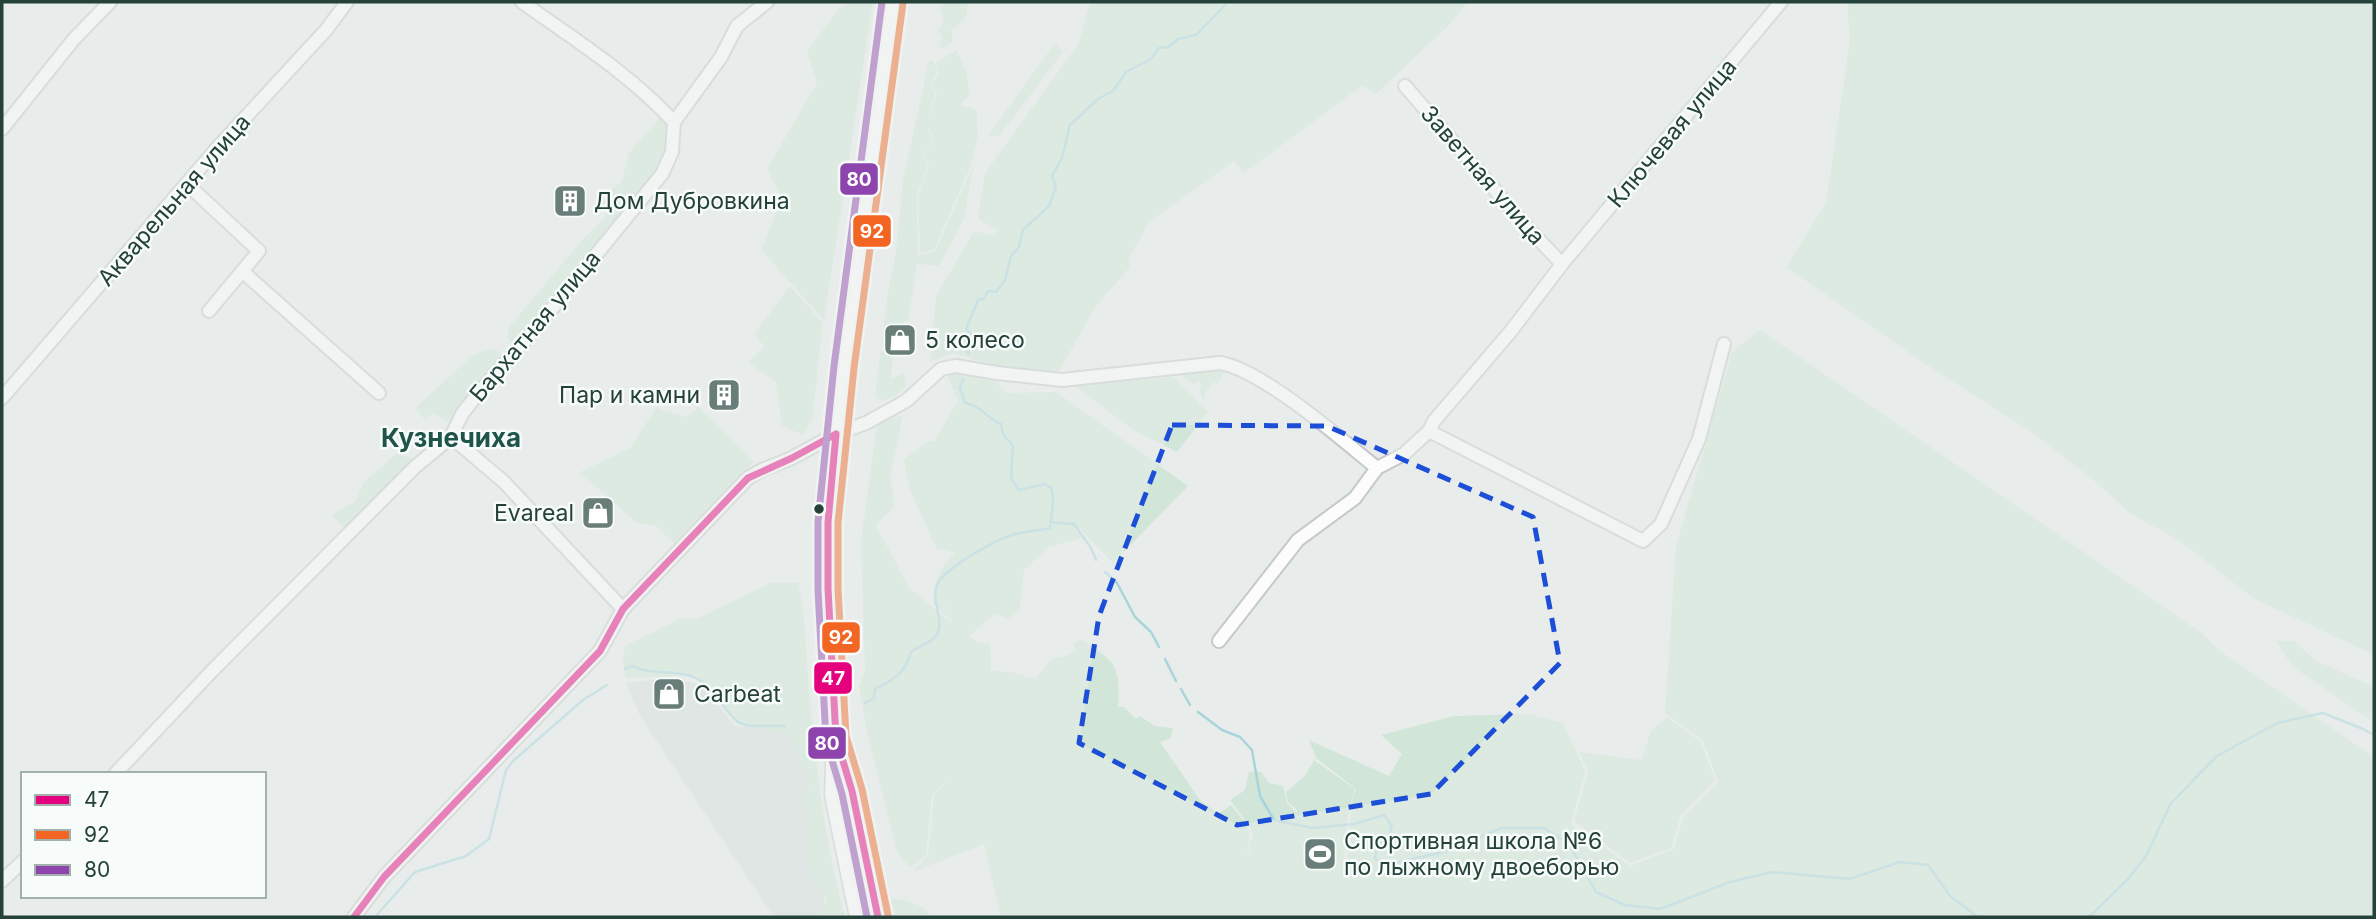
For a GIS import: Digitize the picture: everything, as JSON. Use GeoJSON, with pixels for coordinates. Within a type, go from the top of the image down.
{"type":"FeatureCollection","features":[{"type":"Feature","properties":{"kind":"main road"},"geometry":{"type":"LineString","coordinates":[[859,917],[834,795],[836,738],[828,589],[828,522],[836,435],[893,2]]}},
{"type":"Feature","properties":{"kind":"main road"},"geometry":{"type":"LineString","coordinates":[[836,738],[852,790],[878,917]]}},
{"type":"Feature","properties":{"kind":"street"},"geometry":{"type":"LineString","coordinates":[[2,128],[74,39],[110,2]]}},
{"type":"Feature","properties":{"kind":"street","name":"Акварельная улица"},"geometry":{"type":"LineString","coordinates":[[2,398],[187,184],[326,30],[347,2]]}},
{"type":"Feature","properties":{"kind":"street"},"geometry":{"type":"LineString","coordinates":[[522,2],[616,68],[659,105],[674,122]]}},
{"type":"Feature","properties":{"kind":"street","name":"Бархатная улица"},"geometry":{"type":"LineString","coordinates":[[116,772],[406,476],[451,437],[462,414],[474,398],[662,174],[672,152],[674,122],[721,57],[737,26],[767,2]]}},
{"type":"Feature","properties":{"kind":"street","name":"Ключевая улица"},"geometry":{"type":"LineString","coordinates":[[1377,468],[1404,454],[1429,431],[1434,421],[1511,331],[1562,264],[1781,2]]}},
{"type":"Feature","properties":{"kind":"street","name":"Заветная улица"},"geometry":{"type":"LineString","coordinates":[[1405,86],[1562,264]]}},
{"type":"Feature","properties":{"kind":"street"},"geometry":{"type":"LineString","coordinates":[[187,184],[259,251],[208,311]]}},
{"type":"Feature","properties":{"kind":"street"},"geometry":{"type":"LineString","coordinates":[[242,271],[379,393]]}},
{"type":"Feature","properties":{"kind":"street"},"geometry":{"type":"LineString","coordinates":[[1429,431],[1643,541],[1661,524],[1699,439],[1724,344]]}},
{"type":"Feature","properties":{"kind":"street"},"geometry":{"type":"LineString","coordinates":[[354,917],[392,869],[600,651],[623,609],[748,478],[866,423],[906,401],[941,369],[957,366],[1016,376],[1062,380],[1220,363],[1261,382],[1294,404],[1377,468],[1355,498],[1298,540],[1219,640]]}},
{"type":"Feature","properties":{"kind":"street"},"geometry":{"type":"LineString","coordinates":[[451,437],[504,482],[623,609]]}},
{"type":"Feature","properties":{"kind":"street"},"geometry":{"type":"LineString","coordinates":[[2,881],[21,863]]}},
{"type":"Feature","properties":{"kind":"highlighted area"},"geometry":{"type":"Polygon","coordinates":[[[1172,425],[1327,426],[1533,517],[1560,663],[1431,794],[1237,825],[1079,743],[1099,616],[1172,425]]]}},
{"type":"Feature","properties":{"kind":"shaded area"},"geometry":{"type":"Polygon","coordinates":[[[665,678],[700,684],[735,726],[789,731],[813,781],[805,790],[824,897],[824,917],[774,917],[640,716],[626,683],[665,678]]]}},
{"type":"Feature","properties":{"kind":"green space"},"geometry":{"type":"Polygon","coordinates":[[[850,2],[873,2],[824,320],[761,250],[782,198],[767,169],[817,83],[807,52],[839,8],[850,2]]]}},
{"type":"Feature","properties":{"kind":"green space"},"geometry":{"type":"Polygon","coordinates":[[[941,2],[967,2],[964,18],[951,29],[953,42],[942,49],[938,43],[942,38],[938,30],[944,22],[941,2]]]}},
{"type":"Feature","properties":{"kind":"green space"},"geometry":{"type":"Polygon","coordinates":[[[1090,2],[1468,2],[1449,25],[1376,94],[1362,86],[1244,173],[1234,161],[1149,222],[1128,260],[1130,267],[1096,306],[1059,371],[1037,372],[981,362],[953,353],[930,362],[936,296],[974,231],[994,236],[998,230],[978,219],[985,173],[1079,43],[1090,2]]]}},
{"type":"Feature","properties":{"kind":"green space"},"geometry":{"type":"Polygon","coordinates":[[[1847,2],[2374,2],[2374,655],[2253,598],[2180,541],[2130,513],[2091,478],[2033,433],[1927,365],[1786,267],[1826,203],[1850,40],[1847,2]]]}},
{"type":"Feature","properties":{"kind":"green space"},"geometry":{"type":"Polygon","coordinates":[[[1055,43],[1063,52],[999,136],[987,137],[1055,43]]]}},
{"type":"Feature","properties":{"kind":"green space"},"geometry":{"type":"Polygon","coordinates":[[[957,50],[967,74],[969,96],[960,105],[977,110],[978,137],[971,165],[934,250],[920,253],[918,195],[929,166],[924,153],[934,139],[927,124],[932,139],[923,154],[928,166],[917,194],[918,255],[935,251],[973,166],[964,219],[939,266],[917,264],[908,321],[897,326],[888,347],[882,342],[896,251],[903,181],[929,60],[934,62],[937,71],[931,85],[935,94],[927,122],[937,94],[932,86],[939,71],[936,62],[957,50]]]}},
{"type":"Feature","properties":{"kind":"green space"},"geometry":{"type":"Polygon","coordinates":[[[663,114],[671,125],[667,157],[658,176],[561,293],[513,345],[507,337],[509,327],[584,238],[606,217],[601,199],[622,181],[629,153],[663,114]]]}},
{"type":"Feature","properties":{"kind":"green space"},"geometry":{"type":"Polygon","coordinates":[[[790,286],[823,323],[812,420],[803,435],[782,426],[776,382],[748,362],[764,347],[755,333],[790,286]]]}},
{"type":"Feature","properties":{"kind":"green space"},"geometry":{"type":"Polygon","coordinates":[[[1760,330],[2203,634],[2220,651],[2374,757],[2374,917],[1001,917],[984,844],[912,872],[928,856],[934,794],[953,776],[932,794],[926,856],[910,867],[898,854],[866,726],[859,686],[865,670],[861,542],[877,424],[903,415],[890,476],[895,506],[876,525],[909,588],[952,623],[945,592],[951,620],[933,604],[938,576],[955,553],[936,548],[909,487],[904,459],[929,441],[934,442],[958,401],[945,371],[991,376],[1006,393],[1056,392],[1188,486],[1113,563],[1078,527],[1074,528],[1082,538],[1049,547],[1024,570],[1020,608],[1009,619],[995,614],[969,636],[977,642],[990,645],[991,671],[1011,672],[1035,679],[1053,657],[1064,657],[1073,652],[1076,654],[1074,644],[1081,639],[1102,653],[1117,673],[1118,707],[1124,707],[1136,719],[1140,716],[1155,726],[1173,728],[1171,738],[1160,742],[1200,800],[1218,814],[1231,805],[1241,817],[1249,831],[1247,854],[1257,857],[1248,853],[1253,835],[1230,800],[1245,790],[1249,772],[1261,772],[1269,783],[1283,786],[1287,803],[1297,813],[1288,802],[1286,792],[1305,776],[1314,760],[1355,789],[1349,810],[1346,835],[1346,881],[1352,800],[1356,789],[1316,758],[1309,740],[1389,776],[1402,754],[1381,735],[1454,716],[1528,714],[1563,723],[1585,771],[1571,824],[1630,866],[1674,849],[1683,817],[1718,782],[1703,741],[1665,713],[1676,546],[1732,352],[1760,330]]]}},
{"type":"Feature","properties":{"kind":"green space"},"geometry":{"type":"Polygon","coordinates":[[[494,348],[507,358],[448,422],[434,413],[424,419],[415,408],[473,355],[494,348]]]}},
{"type":"Feature","properties":{"kind":"green space"},"geometry":{"type":"Polygon","coordinates":[[[887,349],[893,354],[891,379],[903,373],[906,386],[896,396],[881,401],[875,397],[880,353],[887,349]]]}},
{"type":"Feature","properties":{"kind":"green space"},"geometry":{"type":"Polygon","coordinates":[[[1214,369],[1226,370],[1217,384],[1213,382],[1204,394],[1206,397],[1203,401],[1199,391],[1202,384],[1198,381],[1193,384],[1181,375],[1214,369]]]}},
{"type":"Feature","properties":{"kind":"green space"},"geometry":{"type":"Polygon","coordinates":[[[1174,377],[1208,412],[1177,452],[1133,430],[1074,385],[1174,377]]]}},
{"type":"Feature","properties":{"kind":"green space"},"geometry":{"type":"Polygon","coordinates":[[[699,407],[754,462],[674,543],[655,525],[637,523],[580,472],[630,448],[656,408],[687,417],[699,407]]]}},
{"type":"Feature","properties":{"kind":"green space"},"geometry":{"type":"Polygon","coordinates":[[[397,453],[414,459],[348,531],[331,515],[356,501],[364,482],[397,453]]]}},
{"type":"Feature","properties":{"kind":"green space"},"geometry":{"type":"Polygon","coordinates":[[[771,583],[798,583],[801,596],[822,805],[845,917],[820,917],[827,898],[814,886],[808,858],[803,789],[812,785],[788,735],[737,724],[697,675],[626,678],[623,661],[625,646],[682,618],[696,619],[771,583]]]}},
{"type":"Feature","properties":{"kind":"green space"},"geometry":{"type":"Polygon","coordinates":[[[2276,641],[2294,641],[2315,660],[2374,687],[2374,723],[2292,666],[2276,641]]]}},
{"type":"Feature","properties":{"kind":"green space"},"geometry":{"type":"Polygon","coordinates":[[[1667,717],[1701,742],[1715,780],[1680,816],[1672,848],[1630,863],[1574,821],[1588,772],[1579,752],[1642,760],[1650,732],[1667,717]]]}},
{"type":"Feature","properties":{"kind":"green space"},"geometry":{"type":"Polygon","coordinates":[[[889,899],[900,899],[918,905],[930,917],[888,917],[885,907],[889,899]]]}},
{"type":"Feature","properties":{"kind":"waterway"},"geometry":{"type":"LineString","coordinates":[[968,354],[971,334],[966,329],[978,300],[984,299],[988,291],[996,292],[1005,280],[1011,256],[1019,247],[1023,230],[1049,206],[1056,187],[1052,176],[1062,158],[1070,125],[1098,99],[1113,91],[1126,72],[1151,59],[1159,48],[1169,47],[1178,39],[1196,35],[1228,2]]}},
{"type":"Feature","properties":{"kind":"waterway"},"geometry":{"type":"LineString","coordinates":[[865,703],[874,698],[875,689],[893,679],[902,670],[911,652],[932,640],[938,632],[935,592],[941,578],[970,556],[1004,538],[1050,528],[1052,489],[1045,484],[1019,490],[1011,478],[1013,446],[1003,434],[1001,424],[975,406],[965,403],[960,388],[963,379]]}},
{"type":"Feature","properties":{"kind":"waterway"},"geometry":{"type":"LineString","coordinates":[[1050,522],[1074,524],[1096,560]]}},
{"type":"Feature","properties":{"kind":"waterway"},"geometry":{"type":"LineString","coordinates":[[1105,572],[1117,583],[1135,617],[1151,632],[1159,647]]}},
{"type":"Feature","properties":{"kind":"waterway"},"geometry":{"type":"LineString","coordinates":[[1165,659],[1176,681]]}},
{"type":"Feature","properties":{"kind":"waterway"},"geometry":{"type":"LineString","coordinates":[[625,669],[632,666],[647,671],[691,676],[707,686],[742,724],[785,726]]}},
{"type":"Feature","properties":{"kind":"waterway"},"geometry":{"type":"LineString","coordinates":[[375,917],[415,872],[466,856],[489,839],[506,770],[583,700],[607,685]]}},
{"type":"Feature","properties":{"kind":"waterway"},"geometry":{"type":"LineString","coordinates":[[1181,689],[1190,705]]}},
{"type":"Feature","properties":{"kind":"waterway"},"geometry":{"type":"LineString","coordinates":[[1198,712],[1222,730],[1240,737],[1252,750],[1260,796],[1274,820],[1312,828],[1354,824],[1384,815],[1392,826],[1388,837],[1377,845],[1375,859],[1391,864],[1452,850],[1501,828],[1544,828],[1569,844],[1596,892],[1625,905],[1660,909],[1730,882],[1772,872],[1850,879],[1900,862],[1928,865],[1950,896],[1978,917]]}},
{"type":"Feature","properties":{"kind":"waterway"},"geometry":{"type":"LineString","coordinates":[[2089,917],[2128,879],[2146,856],[2171,803],[2217,756],[2277,723],[2323,713],[2374,735]]}},
{"type":"Feature","properties":{"kind":"transit line","name":"80"},"geometry":{"type":"LineString","coordinates":[[867,917],[842,794],[826,740],[818,590],[818,522],[834,366],[882,2]]}},
{"type":"Feature","properties":{"kind":"transit line","name":"92"},"geometry":{"type":"LineString","coordinates":[[888,915],[862,789],[846,736],[838,589],[838,523],[854,368],[903,3]]}},
{"type":"Feature","properties":{"kind":"transit line","name":"47"},"geometry":{"type":"LineString","coordinates":[[836,434],[828,522],[828,589],[836,738],[852,791],[878,917]]}},
{"type":"Feature","properties":{"kind":"transit line","name":"47"},"geometry":{"type":"LineString","coordinates":[[354,917],[384,877],[600,651],[623,609],[748,478],[836,434]]}},
{"type":"Feature","properties":{"kind":"place","name":"Дом Дубровкина"},"geometry":{"type":"Point","coordinates":[570,201]}},
{"type":"Feature","properties":{"kind":"place","name":"5 колесо"},"geometry":{"type":"Point","coordinates":[900,340]}},
{"type":"Feature","properties":{"kind":"place","name":"Пар и камни"},"geometry":{"type":"Point","coordinates":[724,395]}},
{"type":"Feature","properties":{"kind":"place","name":"Evareal"},"geometry":{"type":"Point","coordinates":[598,513]}},
{"type":"Feature","properties":{"kind":"place","name":"Carbeat"},"geometry":{"type":"Point","coordinates":[669,694]}},
{"type":"Feature","properties":{"kind":"place","name":"Спортивная школа №6 по лыжному двоеборью"},"geometry":{"type":"Point","coordinates":[1320,854]}},
{"type":"Feature","properties":{"kind":"district","name":"Кузнечиха"},"geometry":{"type":"Point","coordinates":[451,437]}}]}
